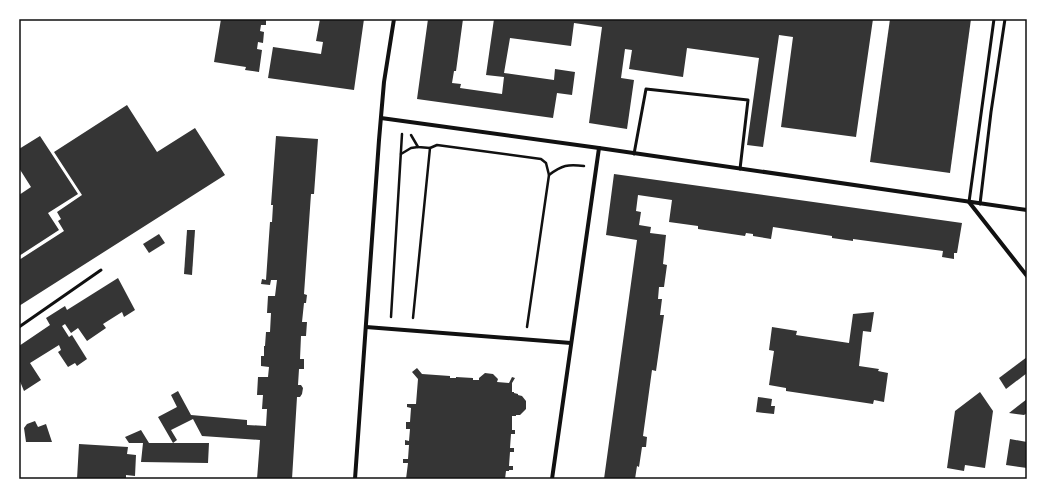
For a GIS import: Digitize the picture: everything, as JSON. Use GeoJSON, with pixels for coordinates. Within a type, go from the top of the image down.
{"type":"FeatureCollection","features":[{"type":"Feature","properties":{"kind":"street"},"geometry":{"type":"LineString","coordinates":[[356,479],[381,118],[384,82],[394,19]]}},
{"type":"Feature","properties":{"kind":"street"},"geometry":{"type":"LineString","coordinates":[[381,118],[1027,210]]}},
{"type":"Feature","properties":{"kind":"street"},"geometry":{"type":"LineString","coordinates":[[552,479],[599,148]]}},
{"type":"Feature","properties":{"kind":"street"},"geometry":{"type":"LineString","coordinates":[[969,202],[1027,276]]}},
{"type":"Feature","properties":{"kind":"street"},"geometry":{"type":"LineString","coordinates":[[366,326],[571,343]]}},
{"type":"Feature","properties":{"kind":"lane"},"geometry":{"type":"LineString","coordinates":[[969,202],[994,19]]}},
{"type":"Feature","properties":{"kind":"lane"},"geometry":{"type":"LineString","coordinates":[[980,204],[991,112],[1005,19]]}},
{"type":"Feature","properties":{"kind":"lane"},"geometry":{"type":"LineString","coordinates":[[634,154],[646,89],[748,100],[740,169]]}},
{"type":"Feature","properties":{"kind":"lane"},"geometry":{"type":"LineString","coordinates":[[19,327],[101,270]]}},
{"type":"Feature","properties":{"kind":"path"},"geometry":{"type":"LineString","coordinates":[[403,122],[418,147]]}},
{"type":"Feature","properties":{"kind":"path"},"geometry":{"type":"LineString","coordinates":[[390,328],[403,122]]}},
{"type":"Feature","properties":{"kind":"path"},"geometry":{"type":"LineString","coordinates":[[401,154],[411,148],[430,148],[437,145],[541,160],[546,163],[549,175],[525,339]]}},
{"type":"Feature","properties":{"kind":"path"},"geometry":{"type":"LineString","coordinates":[[412,330],[430,148]]}},
{"type":"Feature","properties":{"kind":"path"},"geometry":{"type":"LineString","coordinates":[[549,175],[557,169],[573,165],[596,168]]}},
{"type":"Feature","properties":{"kind":"building"},"geometry":{"type":"Polygon","coordinates":[[[221,19],[266,19],[266,25],[261,25],[260,31],[264,32],[263,43],[258,42],[257,49],[262,50],[259,72],[245,70],[246,67],[214,62],[221,19]]]}},
{"type":"Feature","properties":{"kind":"building"},"geometry":{"type":"Polygon","coordinates":[[[320,19],[364,19],[354,90],[268,78],[273,47],[321,54],[323,42],[316,41],[320,19]]]}},
{"type":"Feature","properties":{"kind":"building"},"geometry":{"type":"Polygon","coordinates":[[[428,19],[463,19],[456,71],[454,71],[452,83],[461,84],[460,88],[502,94],[504,77],[486,75],[494,19],[873,19],[856,137],[781,127],[793,37],[779,35],[763,147],[747,145],[759,58],[687,48],[683,77],[629,69],[632,50],[625,49],[621,78],[634,80],[627,129],[589,123],[602,27],[574,23],[571,46],[510,38],[504,73],[554,80],[555,69],[575,72],[572,95],[557,93],[553,118],[417,99],[428,19]]]}},
{"type":"Feature","properties":{"kind":"building"},"geometry":{"type":"Polygon","coordinates":[[[890,19],[971,19],[950,173],[870,162],[890,19]]]}},
{"type":"Feature","properties":{"kind":"building"},"geometry":{"type":"Polygon","coordinates":[[[127,105],[157,152],[195,128],[225,175],[19,306],[19,260],[64,231],[58,221],[61,219],[57,212],[82,195],[54,152],[127,105]]]}},
{"type":"Feature","properties":{"kind":"building"},"geometry":{"type":"Polygon","coordinates":[[[40,136],[78,194],[48,213],[59,230],[19,256],[19,195],[31,187],[19,168],[19,149],[40,136]]]}},
{"type":"Feature","properties":{"kind":"building"},"geometry":{"type":"Polygon","coordinates":[[[276,136],[318,139],[314,194],[311,194],[304,294],[307,295],[306,303],[304,303],[302,322],[307,322],[306,336],[301,336],[300,359],[304,359],[304,369],[299,369],[298,385],[301,385],[303,388],[300,397],[297,397],[292,479],[257,479],[260,440],[202,436],[193,419],[171,430],[177,440],[173,443],[158,417],[177,407],[171,395],[178,391],[191,415],[247,420],[247,425],[266,426],[267,409],[262,409],[263,395],[257,395],[258,377],[268,377],[269,367],[261,366],[261,356],[264,356],[266,332],[270,332],[271,313],[267,313],[268,296],[275,296],[277,280],[271,280],[270,285],[261,284],[262,279],[266,280],[270,222],[272,222],[273,205],[271,205],[276,136]]]}},
{"type":"Feature","properties":{"kind":"building"},"geometry":{"type":"Polygon","coordinates":[[[614,174],[962,223],[957,253],[954,253],[954,259],[942,257],[943,251],[853,239],[853,241],[832,238],[832,236],[773,227],[771,239],[753,236],[753,234],[746,233],[745,236],[698,229],[698,226],[669,222],[672,200],[638,195],[636,211],[641,212],[639,225],[651,227],[650,233],[666,235],[663,264],[667,265],[664,287],[659,287],[658,299],[662,299],[660,315],[664,315],[656,371],[652,370],[643,436],[647,437],[646,447],[642,447],[639,467],[637,466],[635,479],[604,479],[637,240],[606,235],[614,174]]]}},
{"type":"Feature","properties":{"kind":"building"},"geometry":{"type":"Polygon","coordinates":[[[187,230],[195,230],[192,275],[184,274],[187,230]]]}},
{"type":"Feature","properties":{"kind":"building"},"geometry":{"type":"Polygon","coordinates":[[[159,234],[165,243],[149,253],[143,244],[159,234]]]}},
{"type":"Feature","properties":{"kind":"building"},"geometry":{"type":"Polygon","coordinates":[[[118,278],[135,310],[124,317],[122,312],[103,324],[106,328],[87,341],[78,328],[71,333],[65,324],[62,326],[69,337],[72,335],[87,359],[77,366],[75,363],[68,367],[58,352],[61,350],[59,345],[30,363],[41,380],[24,391],[19,379],[19,346],[50,325],[46,318],[65,306],[67,310],[118,278]]]}},
{"type":"Feature","properties":{"kind":"building"},"geometry":{"type":"Polygon","coordinates":[[[874,312],[871,332],[863,331],[859,366],[879,369],[878,371],[888,373],[884,402],[874,400],[873,404],[786,391],[786,388],[769,385],[774,351],[769,350],[772,327],[797,331],[796,335],[849,343],[853,314],[874,312]]]}},
{"type":"Feature","properties":{"kind":"building"},"geometry":{"type":"Polygon","coordinates":[[[1027,357],[1027,373],[1006,389],[999,378],[1027,357]]]}},
{"type":"Feature","properties":{"kind":"building"},"geometry":{"type":"Polygon","coordinates":[[[417,368],[422,374],[450,376],[450,378],[473,378],[473,380],[479,380],[479,378],[485,373],[493,374],[498,379],[497,382],[509,383],[512,377],[515,378],[512,383],[512,392],[522,396],[526,401],[526,409],[520,415],[512,416],[512,430],[515,430],[515,434],[511,434],[510,448],[514,448],[514,452],[510,452],[509,466],[513,466],[513,470],[506,471],[505,479],[406,479],[408,463],[403,463],[403,459],[408,459],[409,445],[405,445],[405,440],[409,441],[410,429],[406,429],[406,422],[410,422],[411,408],[407,407],[407,404],[416,404],[418,379],[412,372],[417,368]]]}},
{"type":"Feature","properties":{"kind":"building"},"geometry":{"type":"Polygon","coordinates":[[[980,392],[993,411],[985,468],[965,465],[964,471],[947,468],[955,411],[980,392]]]}},
{"type":"Feature","properties":{"kind":"building"},"geometry":{"type":"Polygon","coordinates":[[[758,397],[772,399],[771,406],[775,406],[774,414],[756,412],[758,397]]]}},
{"type":"Feature","properties":{"kind":"building"},"geometry":{"type":"Polygon","coordinates":[[[1027,399],[1027,413],[1024,415],[1009,413],[1027,399]]]}},
{"type":"Feature","properties":{"kind":"building"},"geometry":{"type":"Polygon","coordinates":[[[35,421],[38,427],[46,424],[52,442],[26,442],[24,428],[27,424],[35,421]]]}},
{"type":"Feature","properties":{"kind":"building"},"geometry":{"type":"Polygon","coordinates":[[[141,430],[149,443],[209,443],[208,463],[141,462],[143,443],[129,443],[125,437],[141,430]]]}},
{"type":"Feature","properties":{"kind":"building"},"geometry":{"type":"Polygon","coordinates":[[[1010,439],[1027,442],[1027,468],[1006,465],[1010,439]]]}},
{"type":"Feature","properties":{"kind":"building"},"geometry":{"type":"Polygon","coordinates":[[[79,444],[128,447],[127,454],[136,455],[135,476],[126,475],[126,479],[77,479],[79,444]]]}}]}
